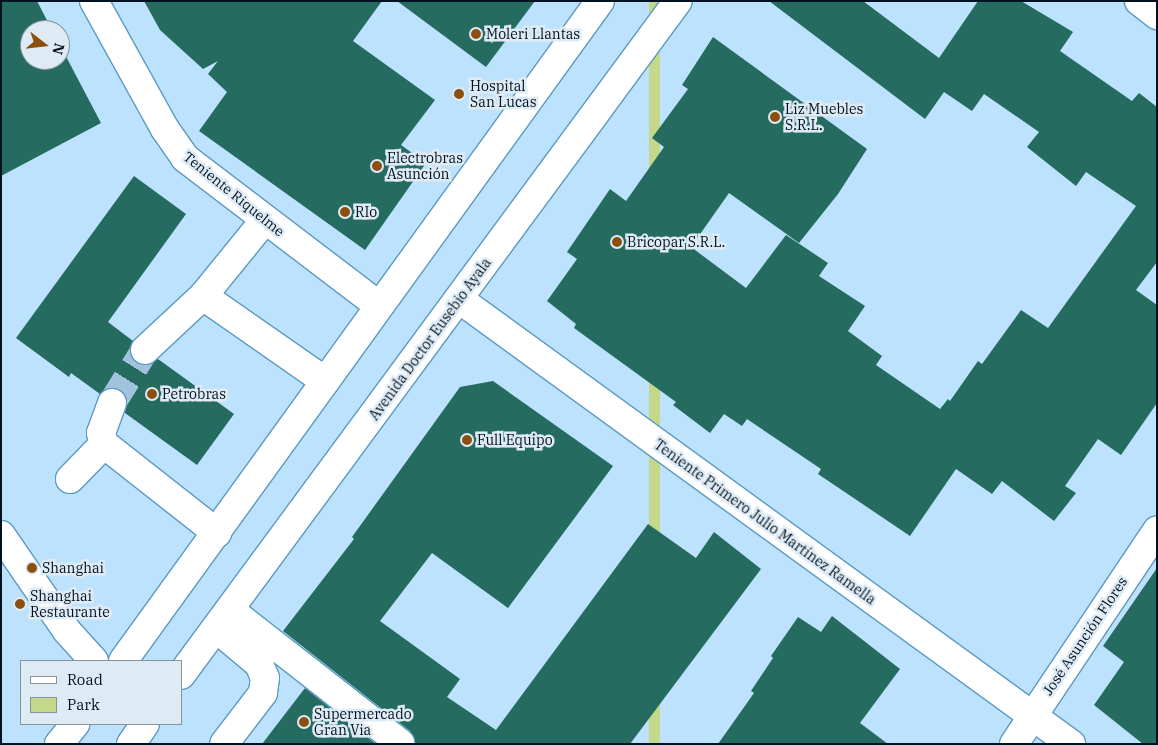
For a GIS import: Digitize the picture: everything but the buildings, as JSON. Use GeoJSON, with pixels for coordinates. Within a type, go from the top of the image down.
{"type":"FeatureCollection","features":[{"type":"Feature","properties":{"kind":"main road","name":"Teniente Riquelme"},"geometry":{"type":"LineString","coordinates":[[94,1],[153,108],[185,158],[264,221],[378,305]]}},
{"type":"Feature","properties":{"kind":"main road"},"geometry":{"type":"LineString","coordinates":[[124,660],[217,533],[378,305],[600,1]]}},
{"type":"Feature","properties":{"kind":"main road","name":"Avenida Doctor Eusebio Ayala"},"geometry":{"type":"LineString","coordinates":[[182,674],[678,1]]}},
{"type":"Feature","properties":{"kind":"main road"},"geometry":{"type":"LineString","coordinates":[[1139,1],[1157,15]]}},
{"type":"Feature","properties":{"kind":"main road"},"geometry":{"type":"LineString","coordinates":[[145,350],[203,296],[264,221]]}},
{"type":"Feature","properties":{"kind":"main road"},"geometry":{"type":"LineString","coordinates":[[203,296],[325,381]]}},
{"type":"Feature","properties":{"kind":"main road","name":"Teniente Primero Julio Martínez Ramella"},"geometry":{"type":"LineString","coordinates":[[459,299],[1071,744]]}},
{"type":"Feature","properties":{"kind":"main road"},"geometry":{"type":"LineString","coordinates":[[112,403],[101,433],[104,444],[217,533]]}},
{"type":"Feature","properties":{"kind":"main road"},"geometry":{"type":"LineString","coordinates":[[70,479],[104,444]]}},
{"type":"Feature","properties":{"kind":"main road","name":"José Asunción Flores"},"geometry":{"type":"LineString","coordinates":[[1014,744],[1157,530]]}},
{"type":"Feature","properties":{"kind":"main road"},"geometry":{"type":"LineString","coordinates":[[1,535],[66,631],[93,660]]}},
{"type":"Feature","properties":{"kind":"main road"},"geometry":{"type":"LineString","coordinates":[[223,619],[400,743]]}},
{"type":"Feature","properties":{"kind":"main road"},"geometry":{"type":"LineString","coordinates":[[223,619],[259,664],[265,678],[263,693],[224,744]]}},
{"type":"Feature","properties":{"kind":"main road"},"geometry":{"type":"LineString","coordinates":[[59,744],[73,725]]}},
{"type":"Feature","properties":{"kind":"main road"},"geometry":{"type":"LineString","coordinates":[[131,744],[145,725]]}},
{"type":"Feature","properties":{"kind":"green space"},"geometry":{"type":"Polygon","coordinates":[[[649,1],[660,1],[660,744],[649,744],[649,1]]]}},
{"type":"Feature","properties":{"kind":"tunnel"},"geometry":{"type":"LineString","coordinates":[[112,403],[145,350]]}},
{"type":"Feature","properties":{"kind":"place","name":"Moleri Llantas"},"geometry":{"type":"Point","coordinates":[476,34]}},
{"type":"Feature","properties":{"kind":"place","name":"Hospital San Lucas"},"geometry":{"type":"Point","coordinates":[459,94]}},
{"type":"Feature","properties":{"kind":"place","name":"Liz Muebles S.R.L."},"geometry":{"type":"Point","coordinates":[775,117]}},
{"type":"Feature","properties":{"kind":"place","name":"Electrobras Asunción"},"geometry":{"type":"Point","coordinates":[377,166]}},
{"type":"Feature","properties":{"kind":"place","name":"RIo"},"geometry":{"type":"Point","coordinates":[345,212]}},
{"type":"Feature","properties":{"kind":"place","name":"Bricopar S.R.L."},"geometry":{"type":"Point","coordinates":[617,242]}},
{"type":"Feature","properties":{"kind":"place","name":"Petrobras"},"geometry":{"type":"Point","coordinates":[152,394]}},
{"type":"Feature","properties":{"kind":"place","name":"Full Equipo"},"geometry":{"type":"Point","coordinates":[467,440]}},
{"type":"Feature","properties":{"kind":"place","name":"Shanghai"},"geometry":{"type":"Point","coordinates":[32,568]}},
{"type":"Feature","properties":{"kind":"place","name":"Shanghai Restaurante"},"geometry":{"type":"Point","coordinates":[20,604]}},
{"type":"Feature","properties":{"kind":"place","name":"Supermercado Gran Via"},"geometry":{"type":"Point","coordinates":[304,722]}}]}
